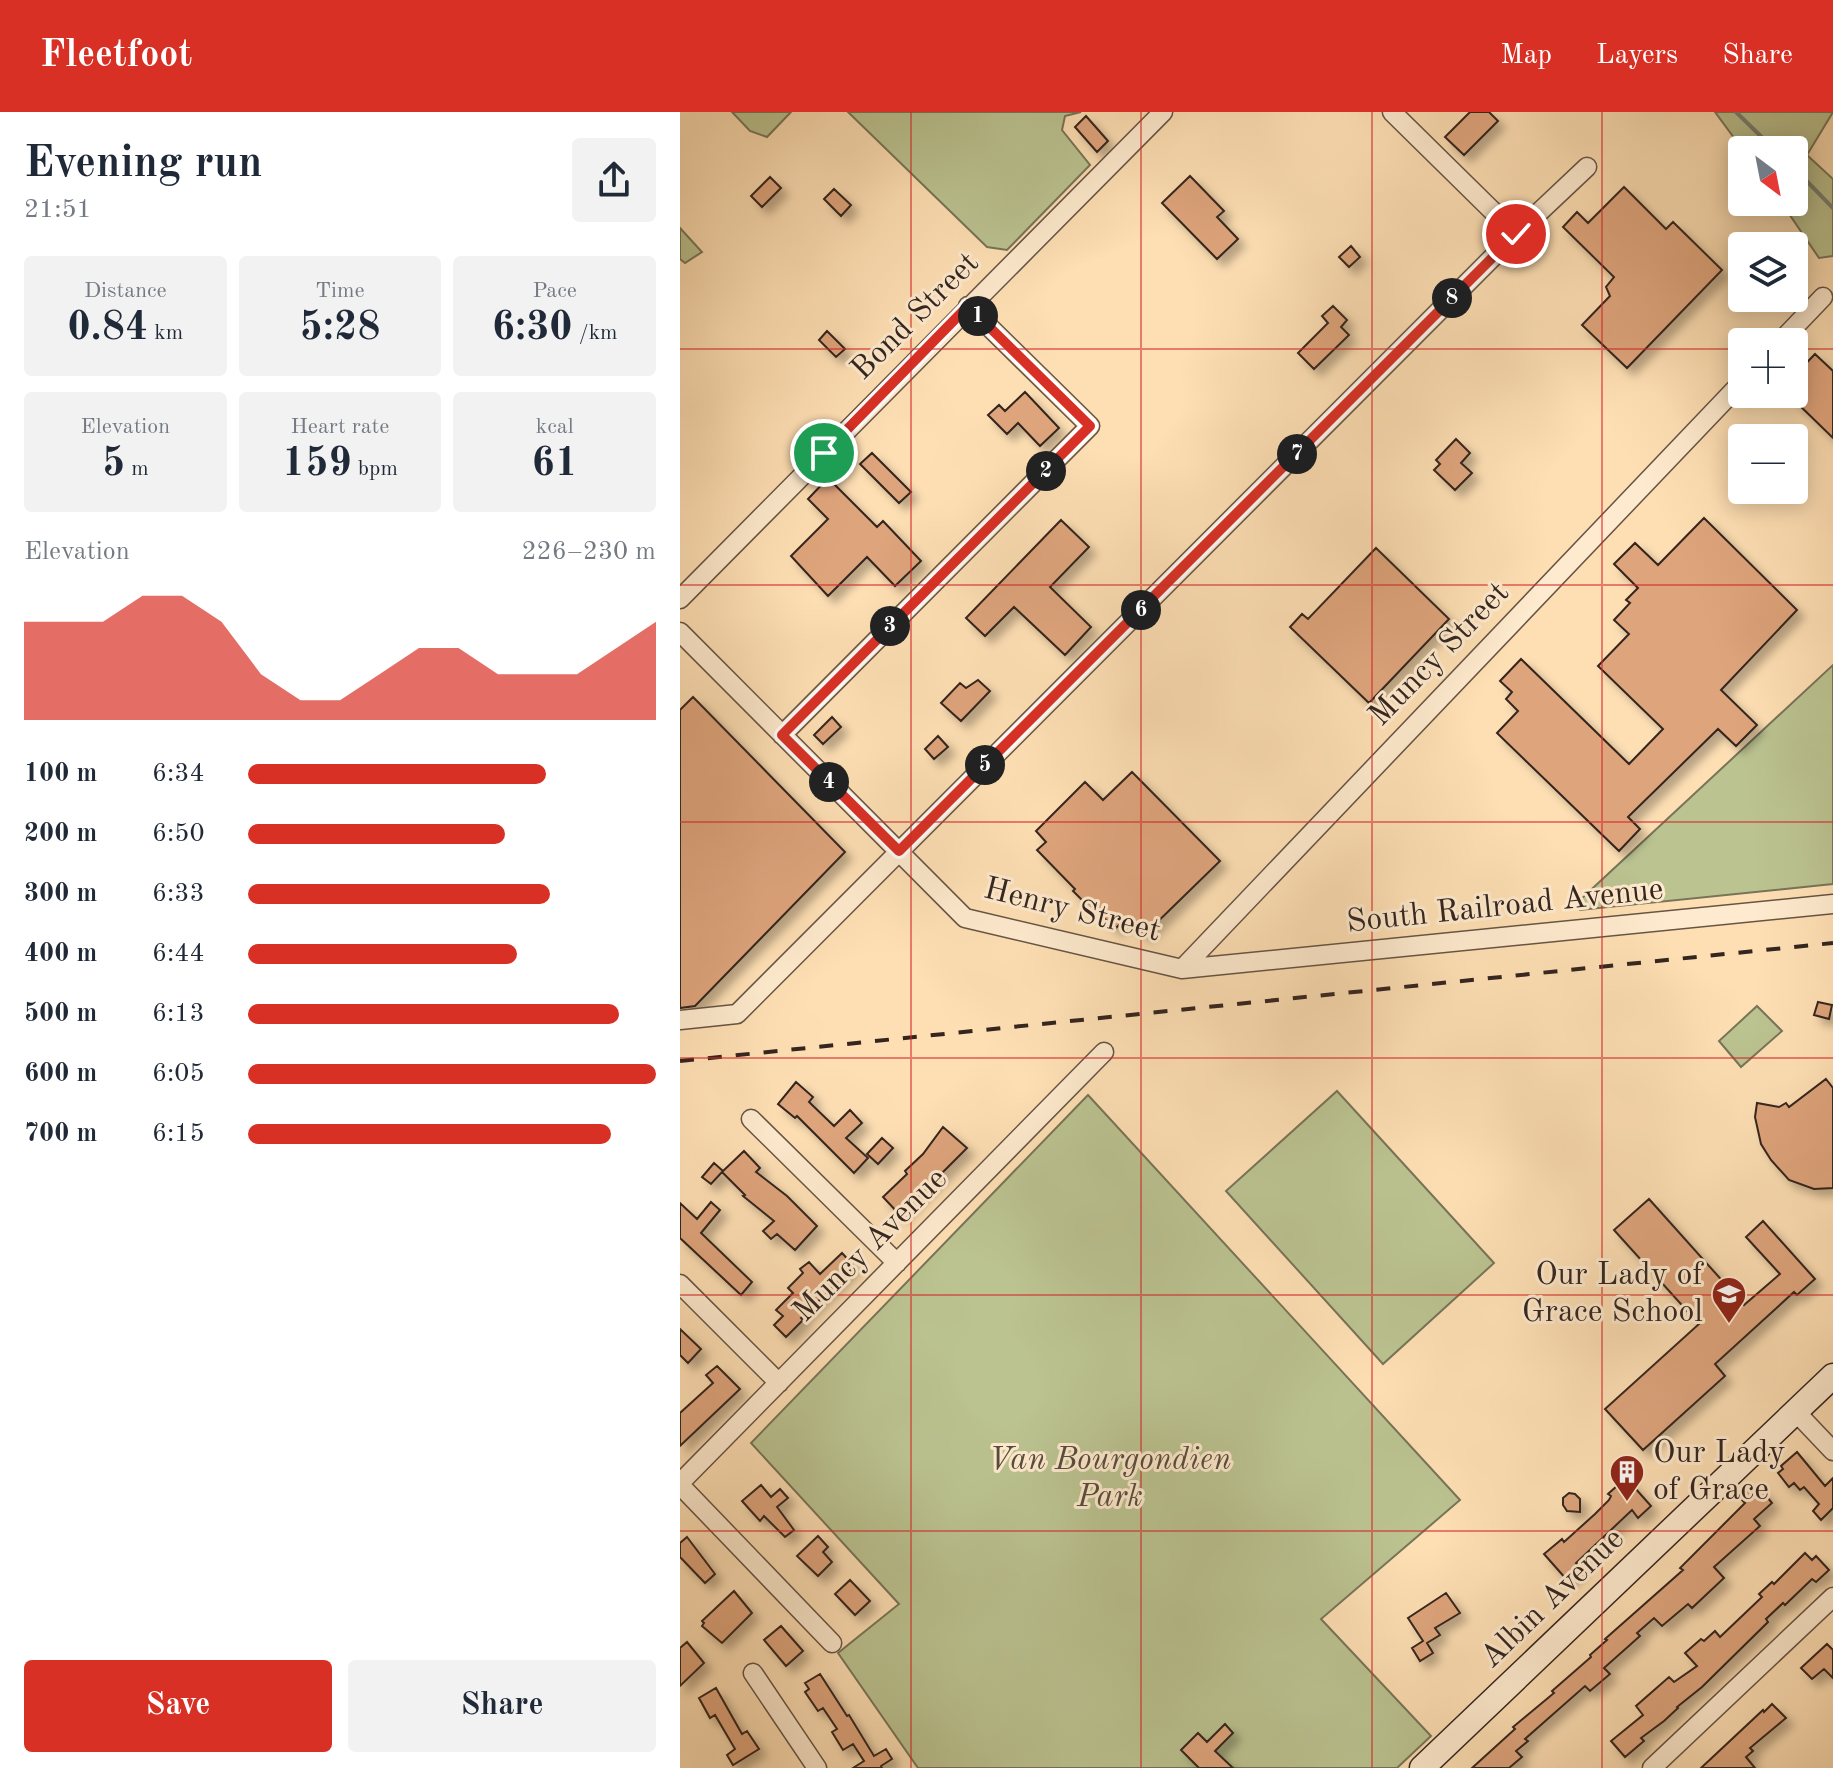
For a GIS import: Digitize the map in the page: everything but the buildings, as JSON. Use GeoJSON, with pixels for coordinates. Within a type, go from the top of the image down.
{"type":"FeatureCollection","features":[{"type":"Feature","properties":{"kind":"street","name":"Bond Street"},"geometry":{"type":"LineString","coordinates":[[680,599],[1163,112]]}},
{"type":"Feature","properties":{"kind":"street"},"geometry":{"type":"LineString","coordinates":[[1392,112],[1516,234]]}},
{"type":"Feature","properties":{"kind":"street"},"geometry":{"type":"LineString","coordinates":[[680,1020],[737,1014],[1516,234],[1587,167]]}},
{"type":"Feature","properties":{"kind":"street"},"geometry":{"type":"LineString","coordinates":[[1793,328],[1823,297]]}},
{"type":"Feature","properties":{"kind":"street"},"geometry":{"type":"LineString","coordinates":[[782,735],[1090,426],[968,306]]}},
{"type":"Feature","properties":{"kind":"street","name":"Muncy Street"},"geometry":{"type":"LineString","coordinates":[[1182,969],[1728,397]]}},
{"type":"Feature","properties":{"kind":"street","name":"Henry Street"},"geometry":{"type":"LineString","coordinates":[[680,632],[965,918],[1182,969]]}},
{"type":"Feature","properties":{"kind":"street","name":"South Railroad Avenue"},"geometry":{"type":"LineString","coordinates":[[1182,969],[1833,904]]}},
{"type":"Feature","properties":{"kind":"street","name":"Muncy Avenue"},"geometry":{"type":"LineString","coordinates":[[680,1484],[1104,1052]]}},
{"type":"Feature","properties":{"kind":"street"},"geometry":{"type":"LineString","coordinates":[[751,1119],[897,1263]]}},
{"type":"Feature","properties":{"kind":"street"},"geometry":{"type":"LineString","coordinates":[[680,1284],[779,1383]]}},
{"type":"Feature","properties":{"kind":"street","name":"Albin Avenue"},"geometry":{"type":"LineString","coordinates":[[1422,1768],[1833,1376]]}},
{"type":"Feature","properties":{"kind":"street"},"geometry":{"type":"LineString","coordinates":[[1795,1411],[1833,1451]]}},
{"type":"Feature","properties":{"kind":"street"},"geometry":{"type":"LineString","coordinates":[[680,1484],[832,1643]]}},
{"type":"Feature","properties":{"kind":"street"},"geometry":{"type":"LineString","coordinates":[[1652,1768],[1833,1597]]}},
{"type":"Feature","properties":{"kind":"street"},"geometry":{"type":"LineString","coordinates":[[753,1673],[817,1768]]}},
{"type":"Feature","properties":{"kind":"green space"},"geometry":{"type":"Polygon","coordinates":[[[732,112],[791,112],[767,137],[750,131],[732,112]]]}},
{"type":"Feature","properties":{"kind":"green space"},"geometry":{"type":"Polygon","coordinates":[[[848,112],[1081,112],[1065,116],[1062,130],[1090,165],[1007,250],[987,247],[848,112]]]}},
{"type":"Feature","properties":{"kind":"green space"},"geometry":{"type":"Polygon","coordinates":[[[1715,112],[1833,112],[1808,153],[1808,136],[1733,136],[1715,112]]]}},
{"type":"Feature","properties":{"kind":"green space"},"geometry":{"type":"Polygon","coordinates":[[[1808,156],[1833,179],[1833,256],[1819,258],[1808,242],[1808,232],[1801,232],[1790,216],[1808,216],[1808,156]]]}},
{"type":"Feature","properties":{"kind":"green space"},"geometry":{"type":"Polygon","coordinates":[[[680,228],[702,252],[685,263],[680,259],[680,228]]]}},
{"type":"Feature","properties":{"kind":"green space"},"geometry":{"type":"Polygon","coordinates":[[[1833,665],[1833,884],[1580,910],[1580,900],[1833,665]]]}},
{"type":"Feature","properties":{"kind":"green space"},"geometry":{"type":"Polygon","coordinates":[[[1757,1006],[1782,1031],[1741,1067],[1719,1041],[1757,1006]]]}},
{"type":"Feature","properties":{"kind":"green space"},"geometry":{"type":"Polygon","coordinates":[[[1337,1091],[1494,1263],[1383,1364],[1226,1191],[1337,1091]]]}},
{"type":"Feature","properties":{"kind":"green space","name":"Van Bourgondien Park"},"geometry":{"type":"Polygon","coordinates":[[[1088,1095],[1460,1500],[1321,1619],[1431,1736],[1397,1768],[918,1768],[838,1653],[899,1604],[751,1443],[1088,1095]]]}},
{"type":"Feature","properties":{"kind":"waterway"},"geometry":{"type":"LineString","coordinates":[[1736,112],[1761,136]]}},
{"type":"Feature","properties":{"kind":"waterway"},"geometry":{"type":"LineString","coordinates":[[1808,182],[1833,208]]}},
{"type":"Feature","properties":{"kind":"railway"},"geometry":{"type":"LineString","coordinates":[[680,1061],[1833,943]]}},
{"type":"Feature","properties":{"kind":"place","name":"Our Lady of Grace School"},"geometry":{"type":"Point","coordinates":[1729,1325]}},
{"type":"Feature","properties":{"kind":"place","name":"Our Lady of Grace"},"geometry":{"type":"Point","coordinates":[1627,1503]}},
{"type":"Feature","properties":{"kind":"route"},"geometry":{"type":"LineString","coordinates":[[824,453],[968,306],[1090,426],[782,735],[899,851],[1516,234]]}}]}
